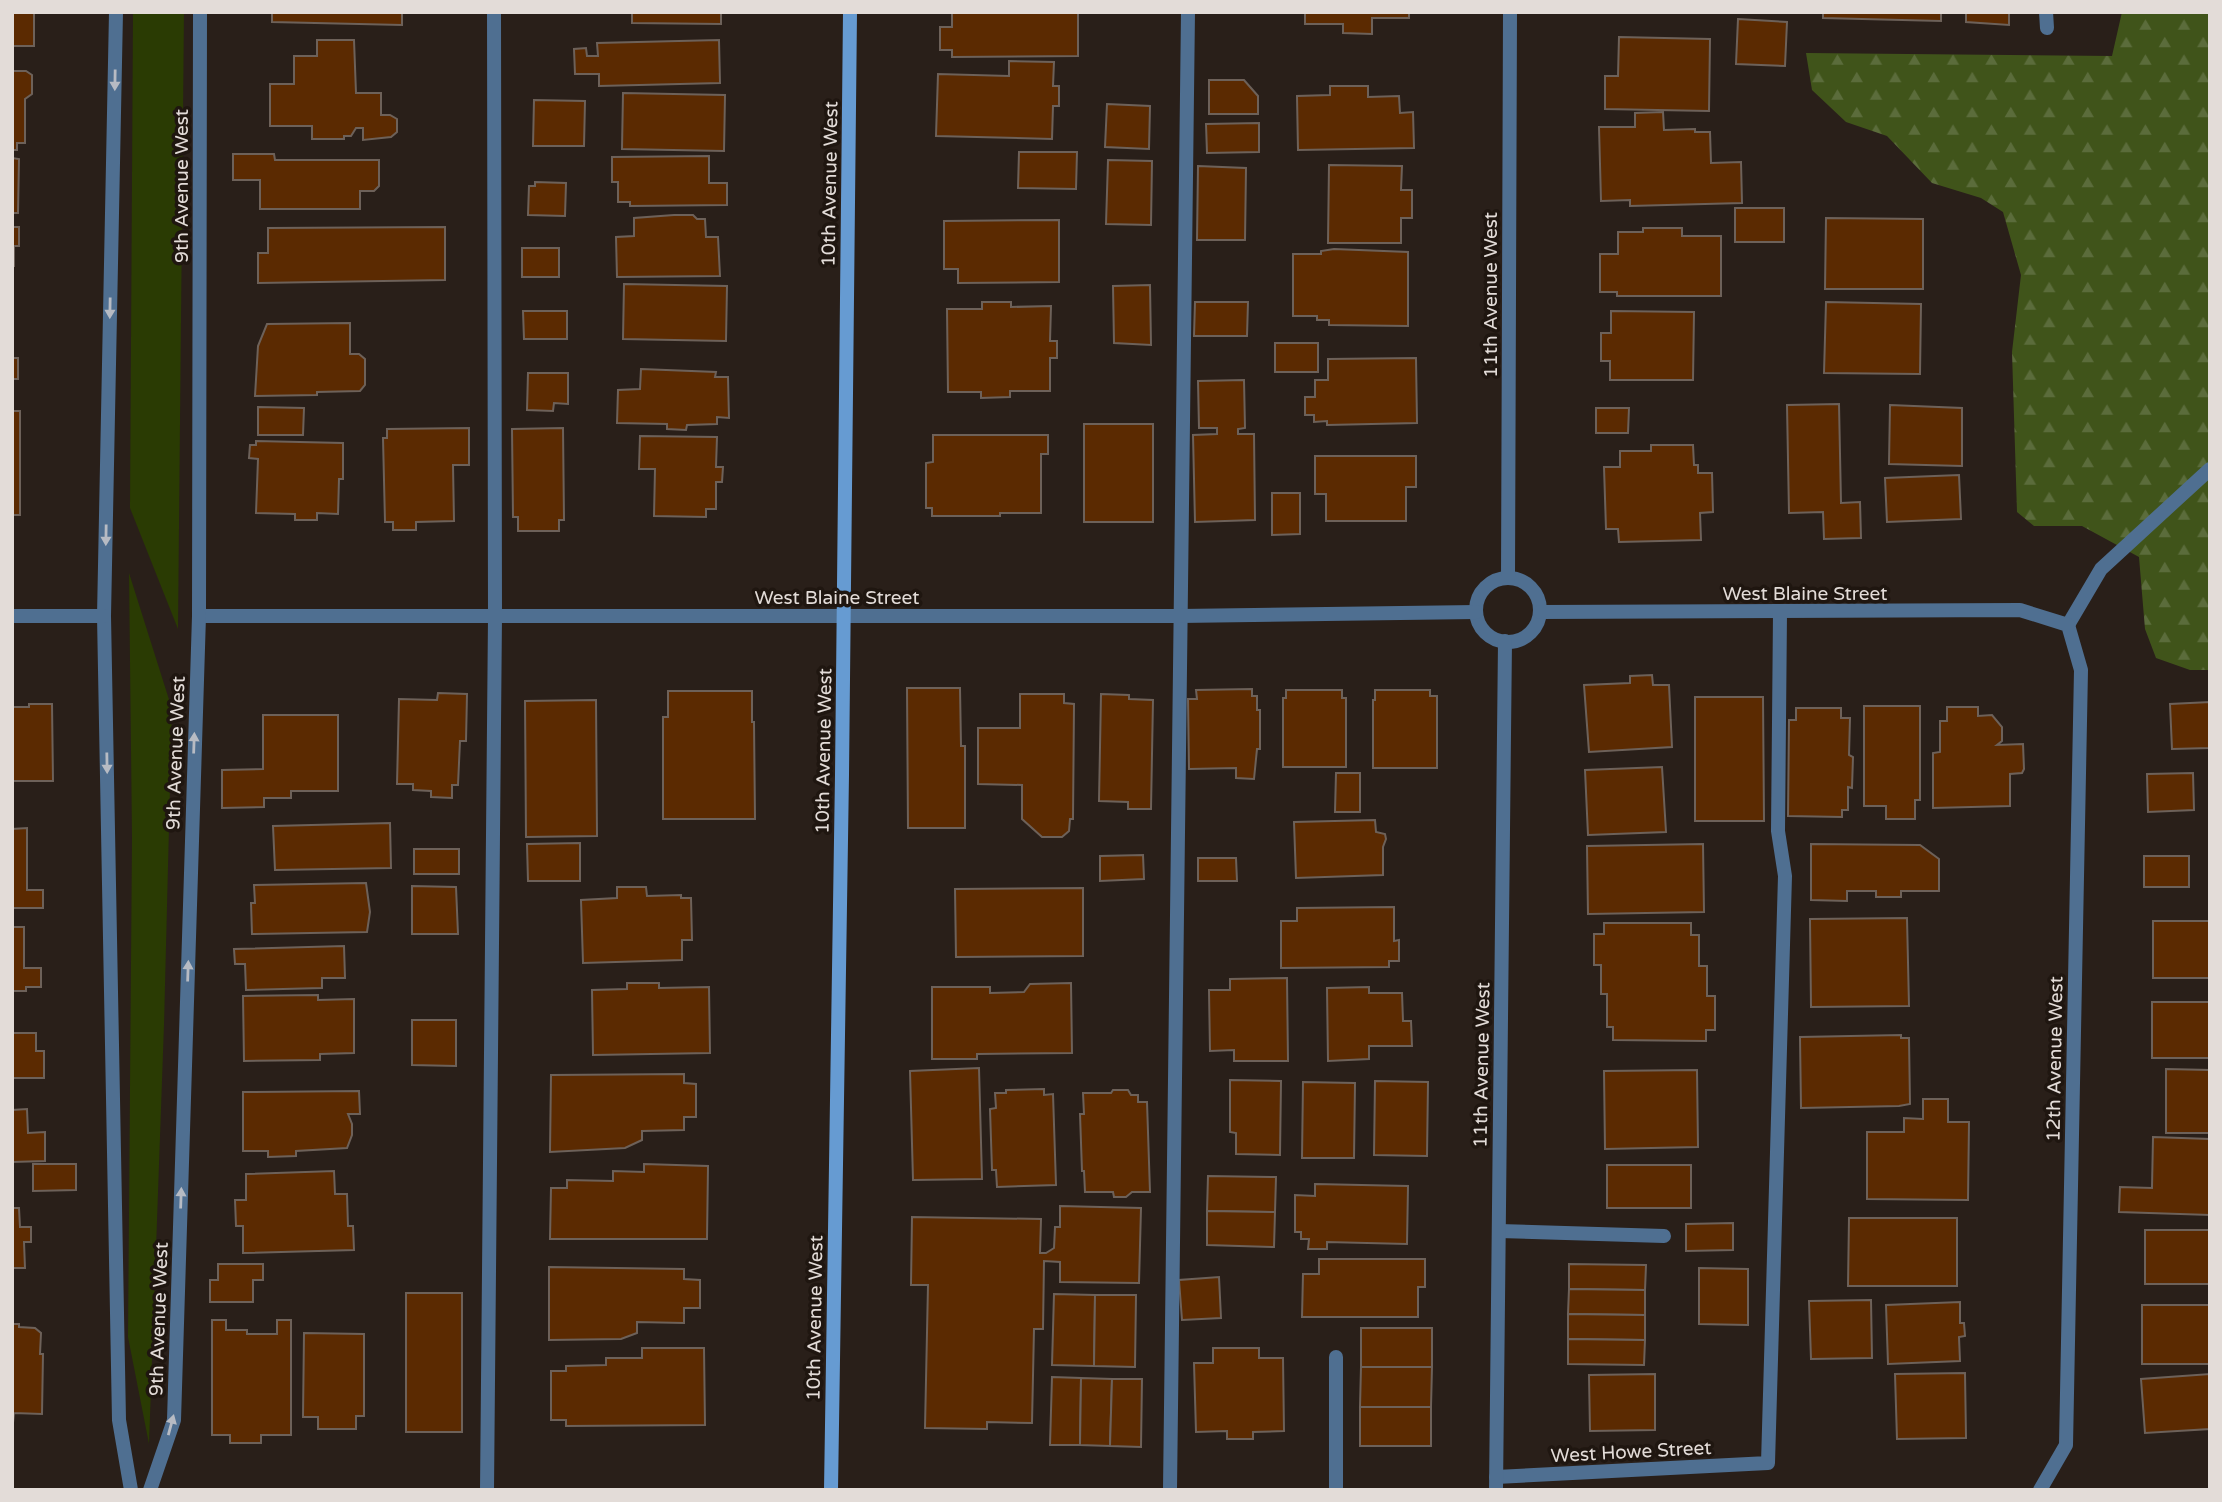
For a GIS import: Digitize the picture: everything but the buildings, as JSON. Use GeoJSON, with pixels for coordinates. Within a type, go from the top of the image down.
{"type":"FeatureCollection","features":[{"type":"Feature","properties":{"kind":"street","name":"9th Avenue West"},"geometry":{"type":"LineString","coordinates":[[116,12],[104,617],[119,1420],[131,1490]]}},
{"type":"Feature","properties":{"kind":"street","name":"9th Avenue West"},"geometry":{"type":"LineString","coordinates":[[150,1490],[174,1420],[199,617],[201,12]]}},
{"type":"Feature","properties":{"kind":"street"},"geometry":{"type":"LineString","coordinates":[[486,1490],[495,617],[494,12]]}},
{"type":"Feature","properties":{"kind":"street","name":"10th Avenue West"},"geometry":{"type":"LineString","coordinates":[[831,1490],[850,12]]}},
{"type":"Feature","properties":{"kind":"street"},"geometry":{"type":"LineString","coordinates":[[1170,1490],[1188,12]]}},
{"type":"Feature","properties":{"kind":"street","name":"11th Avenue West"},"geometry":{"type":"LineString","coordinates":[[1508,578],[1510,12]]}},
{"type":"Feature","properties":{"kind":"street"},"geometry":{"type":"LineString","coordinates":[[2046,12],[2047,28]]}},
{"type":"Feature","properties":{"kind":"street"},"geometry":{"type":"LineString","coordinates":[[2068,625],[2101,569],[2210,470]]}},
{"type":"Feature","properties":{"kind":"street"},"geometry":{"type":"LineString","coordinates":[[1508,578],[1523,581],[1537,596],[1540,612],[1536,626],[1520,640],[1505,641],[1489,635],[1481,628],[1476,612],[1479,596],[1485,587],[1494,581],[1508,578]]}},
{"type":"Feature","properties":{"kind":"street","name":"West Blaine Street"},"geometry":{"type":"LineString","coordinates":[[1540,612],[2020,610],[2068,625]]}},
{"type":"Feature","properties":{"kind":"street","name":"West Blaine Street"},"geometry":{"type":"LineString","coordinates":[[199,617],[1181,617],[1476,612]]}},
{"type":"Feature","properties":{"kind":"street","name":"West Howe Street"},"geometry":{"type":"LineString","coordinates":[[1496,1483],[1768,1463],[1785,876],[1778,831],[1780,613]]}},
{"type":"Feature","properties":{"kind":"street"},"geometry":{"type":"LineString","coordinates":[[12,617],[104,617]]}},
{"type":"Feature","properties":{"kind":"street","name":"12th Avenue West"},"geometry":{"type":"LineString","coordinates":[[2040,1490],[2066,1445],[2081,684],[2081,670],[2068,625]]}},
{"type":"Feature","properties":{"kind":"street","name":"11th Avenue West"},"geometry":{"type":"LineString","coordinates":[[1496,1483],[1505,641]]}},
{"type":"Feature","properties":{"kind":"street"},"geometry":{"type":"LineString","coordinates":[[1499,1231],[1664,1236]]}},
{"type":"Feature","properties":{"kind":"street"},"geometry":{"type":"LineString","coordinates":[[1336,1357],[1336,1490]]}},
{"type":"Feature","properties":{"kind":"green space"},"geometry":{"type":"Polygon","coordinates":[[[133,12],[184,12],[178,629],[130,508],[133,12]]]}},
{"type":"Feature","properties":{"kind":"green space"},"geometry":{"type":"Polygon","coordinates":[[[2122,12],[2210,12],[2210,670],[2190,670],[2156,658],[2145,629],[2139,557],[2082,526],[2034,526],[2017,512],[2012,352],[2021,275],[2003,212],[1981,198],[1932,183],[1887,136],[1846,122],[1812,90],[1806,53],[2112,56],[2122,12]]]}},
{"type":"Feature","properties":{"kind":"green space"},"geometry":{"type":"Polygon","coordinates":[[[129,573],[172,709],[149,1444],[128,1337],[132,837],[129,573]]]}}]}
